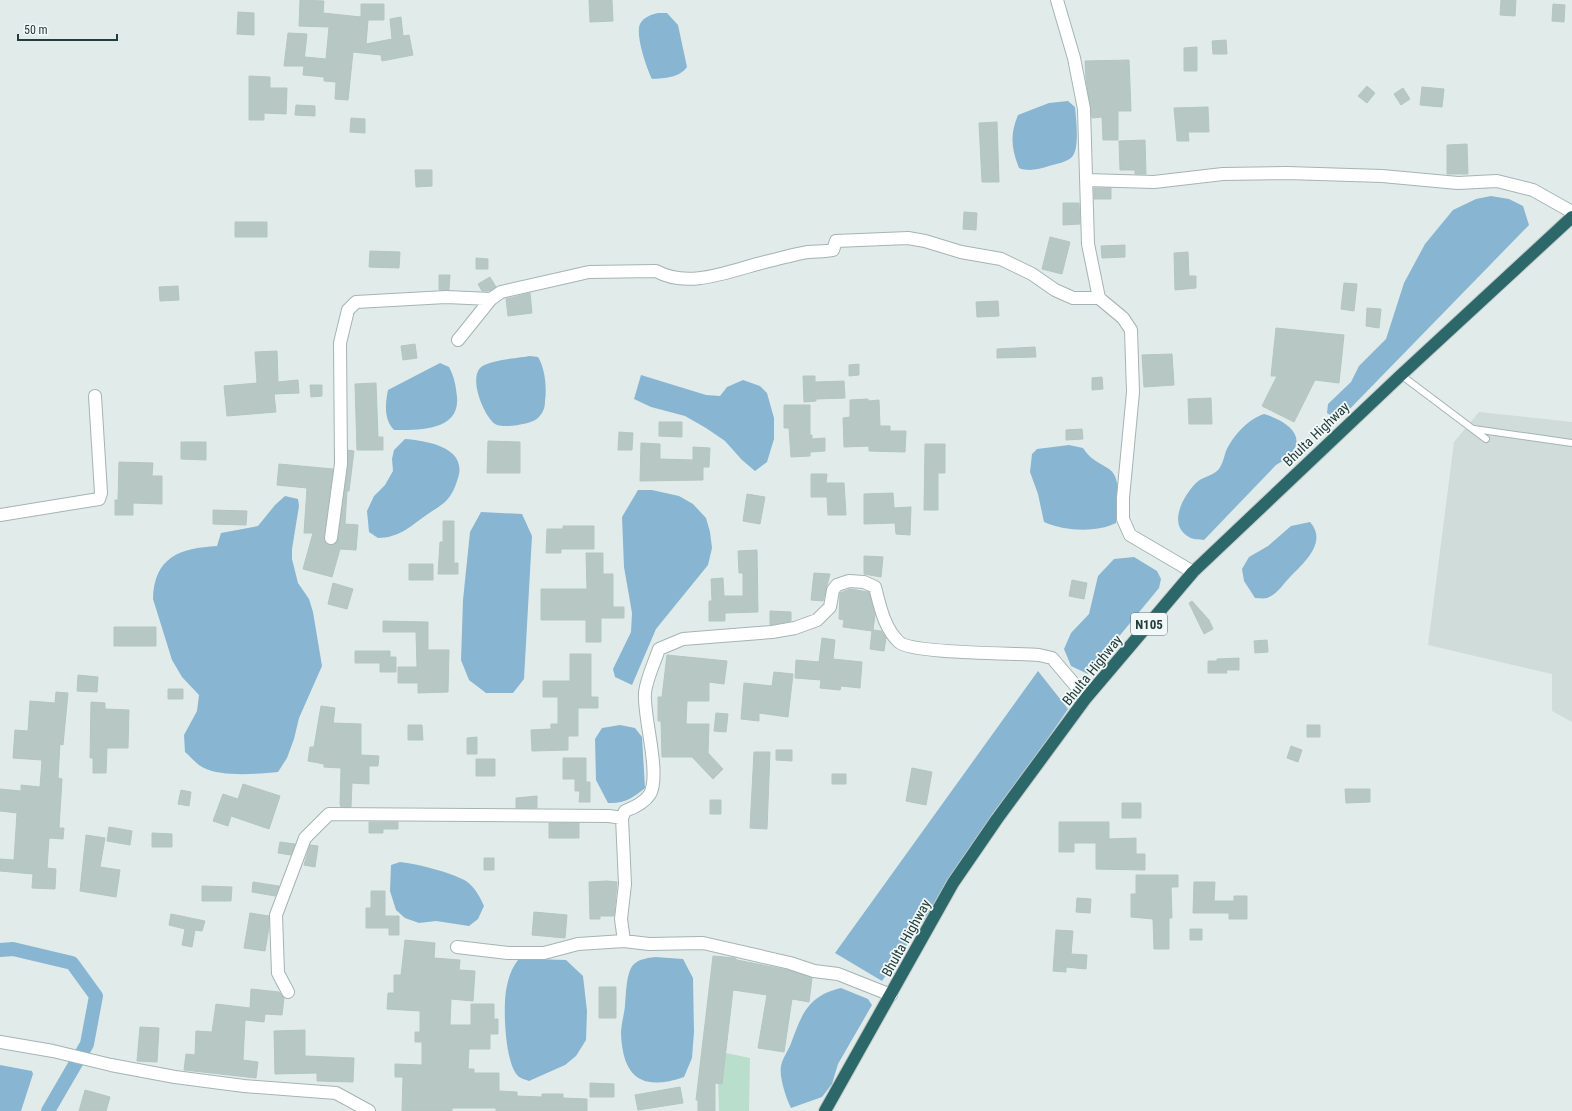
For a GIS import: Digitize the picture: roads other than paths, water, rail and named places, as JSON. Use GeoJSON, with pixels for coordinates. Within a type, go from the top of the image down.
{"type":"FeatureCollection","features":[{"type":"Feature","properties":{"kind":"highway","name":"Bhulta Highway"},"geometry":{"type":"LineString","coordinates":[[825,1111],[954,883],[997,819],[1086,698],[1193,572],[1401,375],[1572,218]]}},
{"type":"Feature","properties":{"kind":"street"},"geometry":{"type":"LineString","coordinates":[[1057,0],[1074,58],[1084,109],[1088,244],[1099,298],[1123,318],[1131,330],[1133,392],[1123,498],[1123,519],[1130,535],[1193,572]]}},
{"type":"Feature","properties":{"kind":"street"},"geometry":{"type":"LineString","coordinates":[[1086,180],[1154,182],[1224,174],[1287,173],[1382,176],[1458,183],[1497,181],[1533,190],[1572,212]]}},
{"type":"Feature","properties":{"kind":"street"},"geometry":{"type":"LineString","coordinates":[[458,340],[491,299],[501,292],[508,290],[589,272],[656,270],[665,276],[683,278],[715,276],[807,252],[833,250],[836,240],[908,238],[925,240],[960,252],[1001,259],[1032,274],[1055,290],[1073,298],[1099,298]]}},
{"type":"Feature","properties":{"kind":"street"},"geometry":{"type":"LineString","coordinates":[[331,538],[342,464],[340,343],[348,310],[356,302],[446,297],[491,299]]}},
{"type":"Feature","properties":{"kind":"street"},"geometry":{"type":"LineString","coordinates":[[0,515],[99,499],[102,493],[95,396]]}},
{"type":"Feature","properties":{"kind":"street"},"geometry":{"type":"LineString","coordinates":[[624,941],[621,919],[625,884],[622,818],[625,811],[636,806],[650,794],[653,780],[651,736],[645,693],[659,649],[683,639],[772,632],[795,628],[817,620],[830,607],[833,590],[838,584],[849,581],[864,582],[875,587],[886,625],[899,642],[905,646],[930,650],[1039,654],[1052,658],[1086,698]]}},
{"type":"Feature","properties":{"kind":"street"},"geometry":{"type":"LineString","coordinates":[[288,992],[278,973],[276,915],[305,838],[329,814],[608,816],[622,818]]}},
{"type":"Feature","properties":{"kind":"street"},"geometry":{"type":"LineString","coordinates":[[457,947],[508,953],[544,953],[578,944],[624,941],[649,944],[703,943],[790,963],[814,971],[838,974],[891,995]]}},
{"type":"Feature","properties":{"kind":"street"},"geometry":{"type":"LineString","coordinates":[[0,1042],[53,1051],[110,1065],[175,1077],[244,1086],[336,1093],[369,1111]]}},
{"type":"Feature","properties":{"kind":"lane"},"geometry":{"type":"LineString","coordinates":[[1401,375],[1486,439]]}},
{"type":"Feature","properties":{"kind":"lane"},"geometry":{"type":"LineString","coordinates":[[1472,429],[1572,443]]}},
{"type":"Feature","properties":{"kind":"water"},"geometry":{"type":"Polygon","coordinates":[[[658,13],[667,13],[678,25],[687,67],[684,71],[676,75],[667,78],[652,79],[642,52],[639,29],[640,24],[645,18],[658,13]]]}},
{"type":"Feature","properties":{"kind":"water"},"geometry":{"type":"Polygon","coordinates":[[[1068,101],[1075,107],[1077,126],[1076,147],[1072,157],[1061,163],[1038,169],[1026,170],[1019,168],[1014,154],[1012,141],[1015,122],[1018,115],[1049,103],[1068,101]]]}},
{"type":"Feature","properties":{"kind":"water"},"geometry":{"type":"Polygon","coordinates":[[[1491,196],[1509,199],[1523,206],[1529,225],[1339,420],[1327,413],[1328,404],[1351,382],[1359,366],[1386,339],[1404,283],[1425,244],[1453,210],[1476,199],[1491,196]]]}},
{"type":"Feature","properties":{"kind":"water"},"geometry":{"type":"Polygon","coordinates":[[[530,356],[538,357],[544,372],[546,396],[545,406],[542,412],[535,420],[524,424],[504,426],[495,424],[486,414],[479,398],[476,381],[480,368],[490,363],[530,356]]]}},
{"type":"Feature","properties":{"kind":"water"},"geometry":{"type":"Polygon","coordinates":[[[440,363],[449,367],[455,385],[457,397],[456,408],[452,416],[445,422],[426,429],[394,430],[388,422],[386,412],[388,390],[440,363]]]}},
{"type":"Feature","properties":{"kind":"water"},"geometry":{"type":"Polygon","coordinates":[[[641,375],[706,395],[720,396],[727,387],[743,380],[760,386],[767,393],[774,418],[774,439],[767,462],[755,471],[742,460],[725,441],[706,428],[685,416],[651,407],[634,399],[641,375]]]}},
{"type":"Feature","properties":{"kind":"water"},"geometry":{"type":"Polygon","coordinates":[[[1264,414],[1284,423],[1291,429],[1296,436],[1294,450],[1276,465],[1204,540],[1189,537],[1182,532],[1178,518],[1179,510],[1186,495],[1198,481],[1215,473],[1219,469],[1229,445],[1237,434],[1252,420],[1264,414]]]}},
{"type":"Feature","properties":{"kind":"water"},"geometry":{"type":"Polygon","coordinates":[[[405,439],[435,444],[445,448],[453,454],[458,461],[459,470],[457,481],[447,500],[409,528],[392,536],[378,538],[369,532],[367,511],[374,496],[385,485],[393,471],[392,459],[394,450],[405,439]]]}},
{"type":"Feature","properties":{"kind":"water"},"geometry":{"type":"Polygon","coordinates":[[[1069,445],[1083,448],[1091,458],[1113,473],[1118,486],[1116,523],[1099,528],[1080,530],[1044,522],[1038,494],[1030,472],[1032,454],[1037,449],[1069,445]]]}},
{"type":"Feature","properties":{"kind":"water"},"geometry":{"type":"Polygon","coordinates":[[[638,490],[652,490],[679,496],[693,504],[706,518],[712,548],[708,565],[656,629],[632,685],[615,677],[613,669],[631,632],[632,613],[624,567],[622,517],[638,490]]]}},
{"type":"Feature","properties":{"kind":"water"},"geometry":{"type":"Polygon","coordinates":[[[285,496],[298,499],[299,506],[292,549],[292,559],[298,583],[309,599],[313,612],[322,666],[299,718],[294,739],[287,758],[278,772],[230,774],[211,771],[199,765],[185,752],[184,735],[197,711],[199,695],[182,677],[172,660],[153,599],[158,573],[164,564],[181,553],[192,549],[217,546],[221,533],[258,526],[275,505],[285,496]]]}},
{"type":"Feature","properties":{"kind":"water"},"geometry":{"type":"Polygon","coordinates":[[[481,512],[522,514],[532,536],[524,679],[513,693],[486,693],[469,680],[461,660],[463,600],[470,532],[481,512]]]}},
{"type":"Feature","properties":{"kind":"water"},"geometry":{"type":"Polygon","coordinates":[[[1310,522],[1315,530],[1316,537],[1312,552],[1307,559],[1274,594],[1266,598],[1255,598],[1244,581],[1242,569],[1249,557],[1268,546],[1291,526],[1310,522]]]}},
{"type":"Feature","properties":{"kind":"water"},"geometry":{"type":"Polygon","coordinates":[[[1134,557],[1157,571],[1161,579],[1159,588],[1088,674],[1071,666],[1064,649],[1071,633],[1089,614],[1098,576],[1114,559],[1134,557]]]}},
{"type":"Feature","properties":{"kind":"water"},"geometry":{"type":"Polygon","coordinates":[[[1038,671],[1068,709],[882,981],[835,953],[1038,671]]]}},
{"type":"Feature","properties":{"kind":"water"},"geometry":{"type":"Polygon","coordinates":[[[620,725],[635,728],[642,737],[645,788],[628,800],[608,803],[596,780],[595,739],[602,728],[620,725]]]}},
{"type":"Feature","properties":{"kind":"water"},"geometry":{"type":"Polygon","coordinates":[[[400,862],[434,869],[469,883],[475,889],[484,906],[478,919],[469,926],[436,921],[419,923],[405,918],[396,910],[390,891],[391,865],[400,862]]]}},
{"type":"Feature","properties":{"kind":"water"},"geometry":{"type":"Polygon","coordinates":[[[655,957],[683,959],[693,978],[694,1032],[692,1058],[684,1077],[657,1083],[638,1078],[631,1071],[626,1062],[621,1034],[629,973],[633,965],[638,961],[655,957]]]}},
{"type":"Feature","properties":{"kind":"water"},"geometry":{"type":"Polygon","coordinates":[[[518,960],[566,960],[583,976],[587,1011],[586,1040],[576,1056],[565,1065],[529,1081],[518,1076],[510,1060],[506,1035],[505,999],[509,978],[513,967],[518,960]]]}},
{"type":"Feature","properties":{"kind":"water"},"geometry":{"type":"Polygon","coordinates":[[[841,988],[868,999],[872,1005],[838,1064],[832,1084],[822,1097],[791,1108],[782,1081],[782,1061],[806,1009],[820,996],[841,988]]]}},
{"type":"Feature","properties":{"kind":"water"},"geometry":{"type":"Polygon","coordinates":[[[0,1065],[32,1071],[33,1074],[21,1111],[0,1111],[0,1065]]]}},
{"type":"Feature","properties":{"kind":"waterway"},"geometry":{"type":"LineString","coordinates":[[0,950],[13,949],[72,963],[96,996],[87,1044],[48,1111]]}}]}
